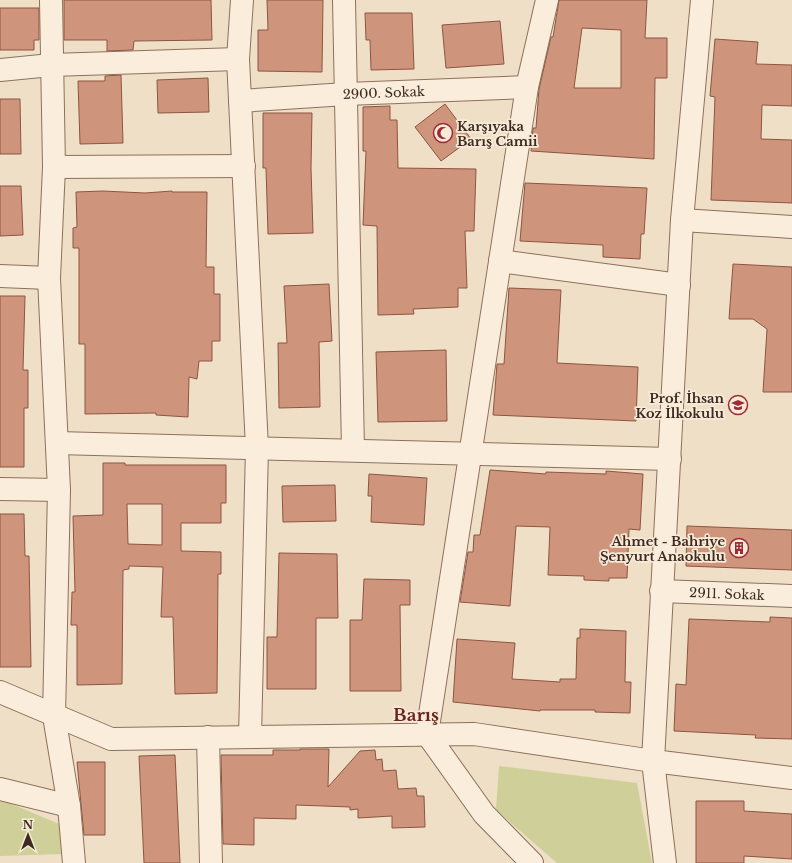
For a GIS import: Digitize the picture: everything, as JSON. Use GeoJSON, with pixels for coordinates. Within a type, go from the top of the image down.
{"type":"FeatureCollection","features":[{"type":"Feature","properties":{"kind":"street"},"geometry":{"type":"LineString","coordinates":[[51,0],[54,167],[49,278],[59,490],[54,716],[69,806],[74,863]]}},
{"type":"Feature","properties":{"kind":"street"},"geometry":{"type":"LineString","coordinates":[[242,0],[238,59],[257,448],[250,737]]}},
{"type":"Feature","properties":{"kind":"street"},"geometry":{"type":"LineString","coordinates":[[344,0],[353,450]]}},
{"type":"Feature","properties":{"kind":"street"},"geometry":{"type":"LineString","coordinates":[[532,863],[484,814],[427,734],[527,87],[547,0]]}},
{"type":"Feature","properties":{"kind":"street"},"geometry":{"type":"LineString","coordinates":[[665,863],[653,761],[682,220],[702,0]]}},
{"type":"Feature","properties":{"kind":"street"},"geometry":{"type":"LineString","coordinates":[[0,70],[51,65],[238,59]]}},
{"type":"Feature","properties":{"kind":"street","name":"2900. Sokak"},"geometry":{"type":"LineString","coordinates":[[240,101],[346,94],[527,87]]}},
{"type":"Feature","properties":{"kind":"street"},"geometry":{"type":"LineString","coordinates":[[54,167],[244,166]]}},
{"type":"Feature","properties":{"kind":"street"},"geometry":{"type":"LineString","coordinates":[[682,220],[792,227]]}},
{"type":"Feature","properties":{"kind":"street"},"geometry":{"type":"LineString","coordinates":[[500,261],[679,285]]}},
{"type":"Feature","properties":{"kind":"street"},"geometry":{"type":"LineString","coordinates":[[0,276],[49,278]]}},
{"type":"Feature","properties":{"kind":"street"},"geometry":{"type":"LineString","coordinates":[[57,443],[670,459]]}},
{"type":"Feature","properties":{"kind":"street"},"geometry":{"type":"LineString","coordinates":[[0,489],[59,490]]}},
{"type":"Feature","properties":{"kind":"street","name":"2911. Sokak"},"geometry":{"type":"LineString","coordinates":[[661,591],[792,596]]}},
{"type":"Feature","properties":{"kind":"street"},"geometry":{"type":"LineString","coordinates":[[0,692],[111,739],[474,734],[653,761],[792,778]]}},
{"type":"Feature","properties":{"kind":"street"},"geometry":{"type":"LineString","coordinates":[[208,737],[211,863]]}},
{"type":"Feature","properties":{"kind":"street"},"geometry":{"type":"LineString","coordinates":[[0,789],[69,806]]}},
{"type":"Feature","properties":{"kind":"green space"},"geometry":{"type":"Polygon","coordinates":[[[499,766],[637,783],[652,863],[557,863],[496,810],[499,766]]]}},
{"type":"Feature","properties":{"kind":"green space"},"geometry":{"type":"Polygon","coordinates":[[[0,799],[59,824],[63,854],[0,856],[0,799]]]}},
{"type":"Feature","properties":{"kind":"building"},"geometry":{"type":"Polygon","coordinates":[[[64,0],[211,0],[212,40],[134,41],[133,50],[107,51],[107,40],[64,40],[64,0]]]}},
{"type":"Feature","properties":{"kind":"building"},"geometry":{"type":"Polygon","coordinates":[[[267,0],[323,0],[322,72],[258,71],[258,30],[268,30],[267,0]]]}},
{"type":"Feature","properties":{"kind":"building"},"geometry":{"type":"Polygon","coordinates":[[[559,0],[647,0],[645,38],[667,38],[667,78],[655,78],[654,159],[531,151],[533,128],[536,128],[539,89],[551,37],[553,37],[559,0]],[[582,28],[574,88],[621,88],[621,30],[582,28]]]}},
{"type":"Feature","properties":{"kind":"building"},"geometry":{"type":"Polygon","coordinates":[[[0,8],[39,8],[39,40],[34,40],[34,50],[0,50],[0,8]]]}},
{"type":"Feature","properties":{"kind":"building"},"geometry":{"type":"Polygon","coordinates":[[[365,13],[412,13],[414,69],[371,70],[370,40],[366,40],[365,13]]]}},
{"type":"Feature","properties":{"kind":"building"},"geometry":{"type":"Polygon","coordinates":[[[500,21],[504,64],[446,68],[442,25],[500,21]]]}},
{"type":"Feature","properties":{"kind":"building"},"geometry":{"type":"Polygon","coordinates":[[[715,39],[758,42],[756,64],[792,65],[792,106],[762,105],[761,139],[792,140],[792,203],[711,200],[715,97],[710,96],[715,39]]]}},
{"type":"Feature","properties":{"kind":"building"},"geometry":{"type":"Polygon","coordinates":[[[121,75],[123,143],[80,144],[78,81],[105,81],[105,76],[121,75]]]}},
{"type":"Feature","properties":{"kind":"building"},"geometry":{"type":"Polygon","coordinates":[[[208,78],[209,112],[158,113],[157,80],[208,78]]]}},
{"type":"Feature","properties":{"kind":"building"},"geometry":{"type":"Polygon","coordinates":[[[0,99],[20,99],[21,154],[0,154],[0,99]]]}},
{"type":"Feature","properties":{"kind":"building","name":"Karşıyaka Barış Camii"},"geometry":{"type":"Polygon","coordinates":[[[445,104],[471,139],[441,161],[415,127],[445,104]]]}},
{"type":"Feature","properties":{"kind":"building"},"geometry":{"type":"Polygon","coordinates":[[[390,106],[390,120],[397,120],[398,168],[476,169],[474,231],[465,231],[467,288],[458,288],[458,307],[413,309],[414,314],[378,315],[377,226],[363,225],[366,151],[363,151],[363,107],[390,106]]]}},
{"type":"Feature","properties":{"kind":"building"},"geometry":{"type":"Polygon","coordinates":[[[263,113],[312,113],[311,168],[313,233],[268,234],[266,168],[263,168],[263,113]]]}},
{"type":"Feature","properties":{"kind":"building"},"geometry":{"type":"Polygon","coordinates":[[[525,183],[647,188],[644,234],[641,234],[640,259],[603,257],[603,245],[520,241],[525,183]]]}},
{"type":"Feature","properties":{"kind":"building"},"geometry":{"type":"Polygon","coordinates":[[[0,186],[21,186],[23,235],[0,236],[0,186]]]}},
{"type":"Feature","properties":{"kind":"building"},"geometry":{"type":"Polygon","coordinates":[[[103,191],[145,193],[172,191],[207,192],[206,267],[214,267],[214,294],[220,294],[220,341],[212,341],[212,361],[199,361],[197,379],[189,377],[188,417],[156,415],[156,413],[85,414],[85,344],[79,344],[79,248],[73,248],[73,228],[77,227],[76,192],[103,191]]]}},
{"type":"Feature","properties":{"kind":"building"},"geometry":{"type":"Polygon","coordinates":[[[733,264],[792,267],[792,392],[763,392],[767,329],[753,319],[729,319],[733,264]]]}},
{"type":"Feature","properties":{"kind":"building"},"geometry":{"type":"Polygon","coordinates":[[[329,284],[332,341],[319,342],[320,407],[279,408],[278,343],[287,343],[284,286],[329,284]]]}},
{"type":"Feature","properties":{"kind":"building"},"geometry":{"type":"Polygon","coordinates":[[[509,288],[561,290],[557,363],[638,367],[636,421],[493,415],[497,364],[504,364],[509,288]]]}},
{"type":"Feature","properties":{"kind":"building"},"geometry":{"type":"Polygon","coordinates":[[[0,296],[25,296],[23,370],[28,370],[28,408],[24,408],[24,467],[0,467],[0,296]]]}},
{"type":"Feature","properties":{"kind":"building"},"geometry":{"type":"Polygon","coordinates":[[[446,350],[447,421],[378,422],[376,352],[446,350]]]}},
{"type":"Feature","properties":{"kind":"building"},"geometry":{"type":"Polygon","coordinates":[[[103,463],[125,463],[125,465],[226,465],[226,503],[221,503],[221,523],[181,523],[181,551],[221,552],[221,574],[218,574],[217,693],[175,694],[173,617],[161,617],[163,567],[129,566],[129,569],[123,570],[122,684],[77,685],[77,625],[71,625],[72,592],[75,592],[73,516],[103,515],[103,463]],[[127,504],[128,544],[162,545],[162,504],[127,504]]]}},
{"type":"Feature","properties":{"kind":"building"},"geometry":{"type":"Polygon","coordinates":[[[490,470],[546,474],[546,472],[606,474],[606,471],[643,474],[640,530],[629,529],[627,578],[609,578],[609,581],[584,580],[584,576],[548,575],[550,527],[516,526],[510,606],[460,602],[468,552],[473,552],[474,535],[480,535],[490,470]]]}},
{"type":"Feature","properties":{"kind":"building"},"geometry":{"type":"Polygon","coordinates":[[[369,474],[427,478],[424,525],[371,522],[372,496],[368,496],[369,474]]]}},
{"type":"Feature","properties":{"kind":"building"},"geometry":{"type":"Polygon","coordinates":[[[335,485],[336,521],[283,522],[282,486],[335,485]]]}},
{"type":"Feature","properties":{"kind":"building"},"geometry":{"type":"Polygon","coordinates":[[[0,514],[24,514],[25,556],[29,556],[31,667],[0,667],[0,514]]]}},
{"type":"Feature","properties":{"kind":"building","name":"Ahmet - Bahriye Şenyurt Anaokulu"},"geometry":{"type":"Polygon","coordinates":[[[687,526],[792,530],[792,570],[686,566],[687,526]]]}},
{"type":"Feature","properties":{"kind":"building"},"geometry":{"type":"Polygon","coordinates":[[[279,553],[337,554],[338,618],[316,618],[316,689],[267,689],[267,637],[277,637],[279,553]]]}},
{"type":"Feature","properties":{"kind":"building"},"geometry":{"type":"Polygon","coordinates":[[[364,579],[410,580],[410,605],[400,605],[401,691],[350,691],[350,620],[362,620],[364,579]]]}},
{"type":"Feature","properties":{"kind":"building"},"geometry":{"type":"Polygon","coordinates":[[[770,617],[792,618],[792,739],[755,738],[756,735],[674,731],[676,684],[686,685],[689,619],[770,622],[770,617]]]}},
{"type":"Feature","properties":{"kind":"building"},"geometry":{"type":"Polygon","coordinates":[[[580,629],[626,631],[625,682],[631,682],[630,713],[595,712],[595,710],[540,711],[453,702],[457,639],[515,643],[512,679],[560,682],[560,679],[576,679],[577,638],[580,638],[580,629]]]}},
{"type":"Feature","properties":{"kind":"building"},"geometry":{"type":"Polygon","coordinates":[[[329,749],[328,787],[360,751],[375,750],[376,760],[382,759],[383,771],[396,770],[398,789],[416,788],[417,796],[424,796],[425,827],[392,828],[392,816],[358,818],[358,809],[350,810],[350,807],[296,805],[296,819],[254,818],[254,845],[223,844],[221,755],[273,755],[273,750],[329,749]]]}},
{"type":"Feature","properties":{"kind":"building"},"geometry":{"type":"Polygon","coordinates":[[[175,755],[180,863],[144,863],[139,756],[175,755]]]}},
{"type":"Feature","properties":{"kind":"building"},"geometry":{"type":"Polygon","coordinates":[[[77,762],[105,762],[105,835],[84,835],[77,762]]]}},
{"type":"Feature","properties":{"kind":"building"},"geometry":{"type":"Polygon","coordinates":[[[696,801],[744,801],[744,811],[792,814],[792,859],[744,856],[744,863],[696,863],[696,801]]]}},
{"type":"Feature","properties":{"kind":"place","name":"Karşıyaka Barış Camii"},"geometry":{"type":"Point","coordinates":[443,133]}},
{"type":"Feature","properties":{"kind":"place","name":"Prof. İhsan Koz İlkokulu"},"geometry":{"type":"Point","coordinates":[738,405]}},
{"type":"Feature","properties":{"kind":"place","name":"Ahmet - Bahriye Şenyurt Anaokulu"},"geometry":{"type":"Point","coordinates":[739,548]}},
{"type":"Feature","properties":{"kind":"district","name":"Barış"},"geometry":{"type":"Point","coordinates":[416,715]}}]}
